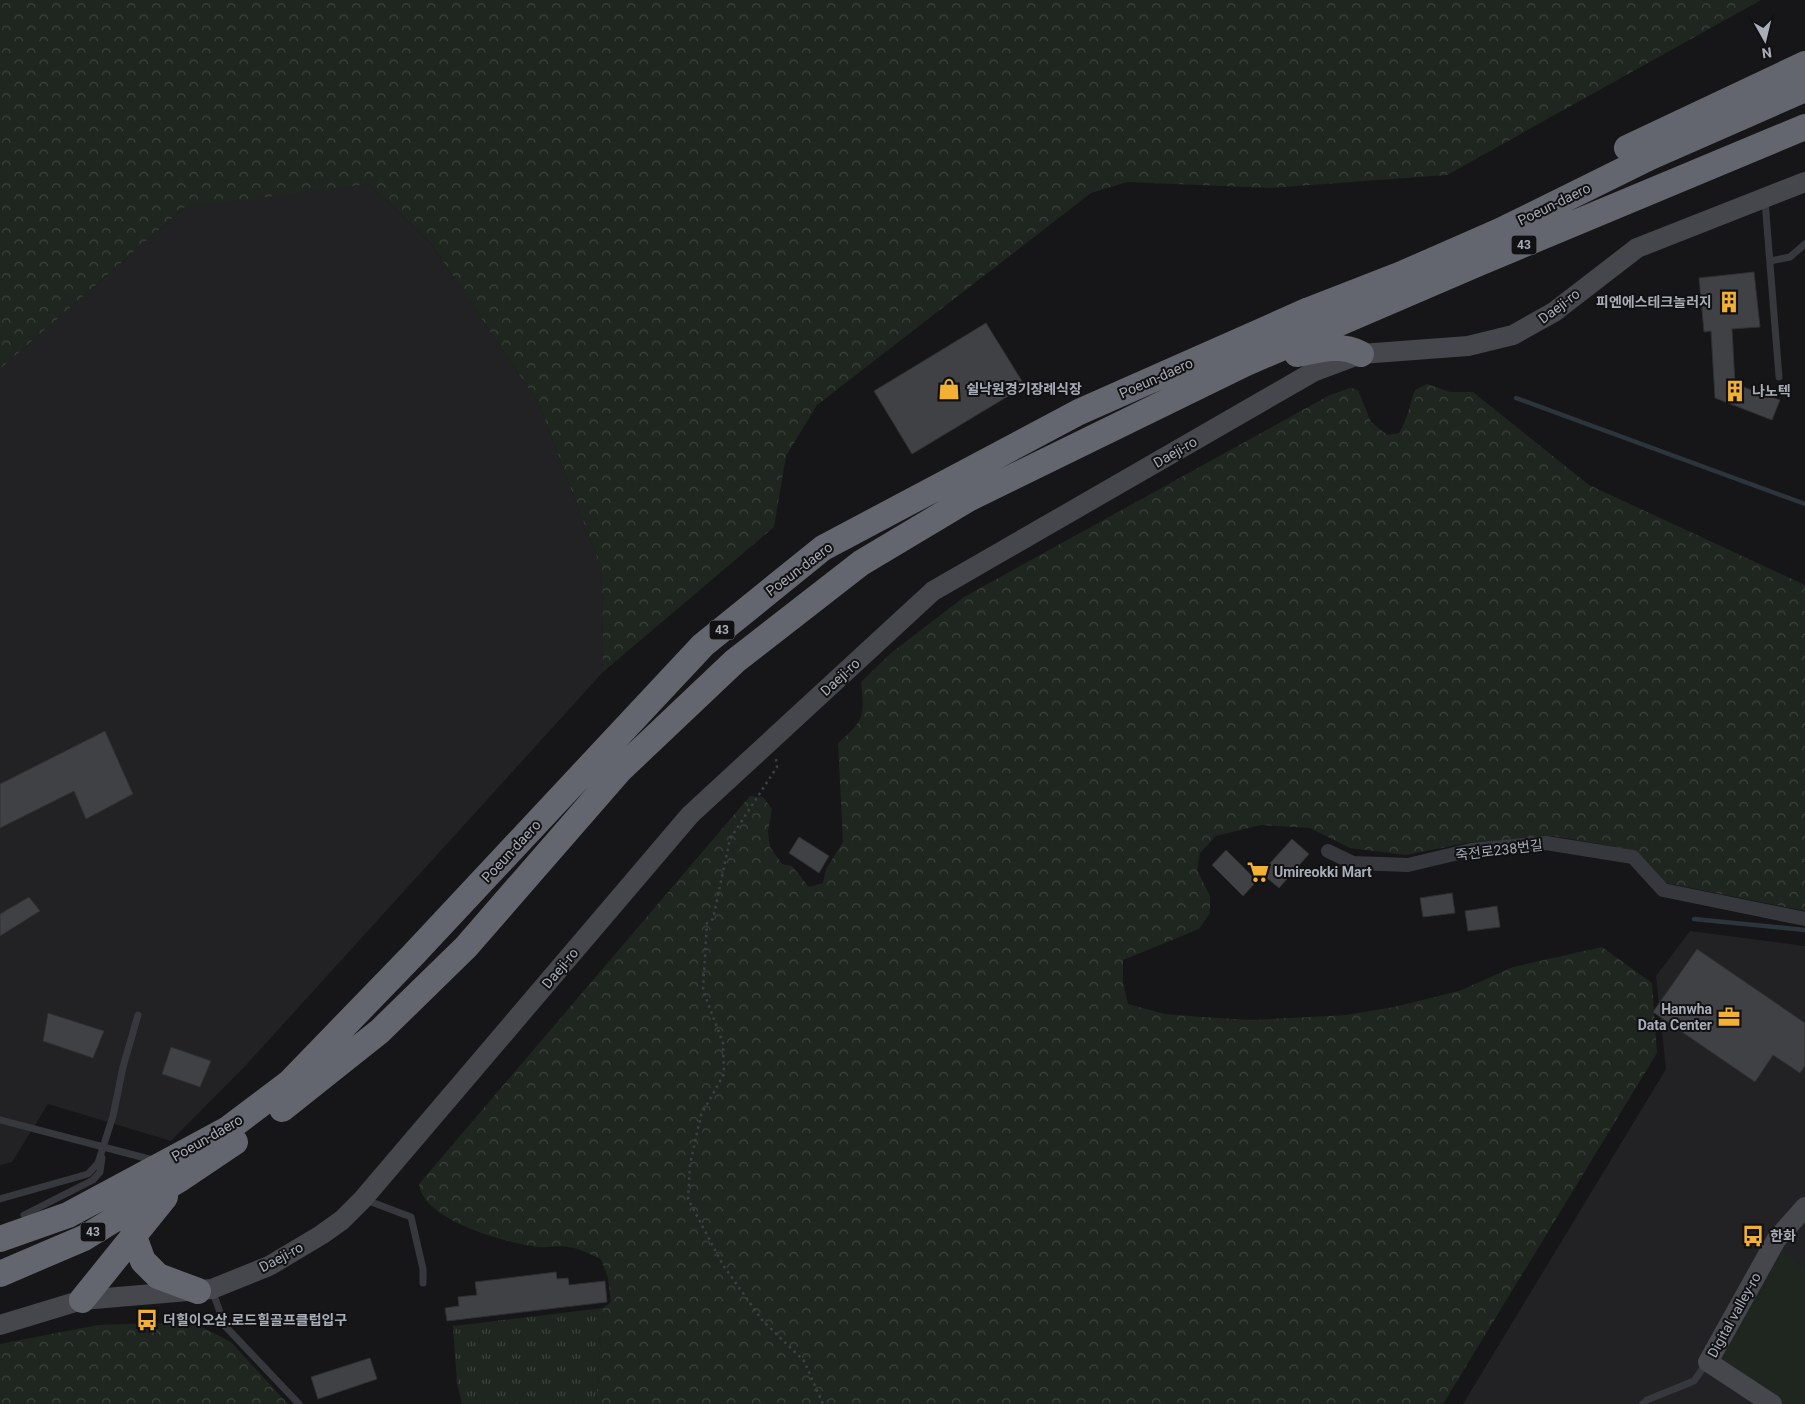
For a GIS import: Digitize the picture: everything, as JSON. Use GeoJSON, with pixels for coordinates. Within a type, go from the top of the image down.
{"type":"FeatureCollection","features":[{"type":"Feature","properties":{"kind":"highway"},"geometry":{"type":"LineString","coordinates":[[1404,273],[1449,245],[1622,150],[1805,64]]}},
{"type":"Feature","properties":{"kind":"highway","name":"Poeun-daero"},"geometry":{"type":"LineString","coordinates":[[0,1274],[84,1238],[288,1083],[413,955],[703,644],[823,548],[1080,412],[1308,310],[1404,273],[1500,231],[1650,157],[1805,89]]}},
{"type":"Feature","properties":{"kind":"highway","name":"Poeun-daero"},"geometry":{"type":"LineString","coordinates":[[0,1239],[68,1216],[173,1170],[290,1103],[380,1031],[466,947],[620,770],[735,661],[854,570],[968,499],[1244,364],[1479,263],[1805,128]]}},
{"type":"Feature","properties":{"kind":"highway"},"geometry":{"type":"LineString","coordinates":[[1244,364],[1329,348],[1351,349],[1361,354]]}},
{"type":"Feature","properties":{"kind":"highway"},"geometry":{"type":"LineString","coordinates":[[12,1218],[173,1170]]}},
{"type":"Feature","properties":{"kind":"highway"},"geometry":{"type":"LineString","coordinates":[[82,1300],[133,1234],[173,1170]]}},
{"type":"Feature","properties":{"kind":"highway"},"geometry":{"type":"LineString","coordinates":[[133,1234],[143,1261],[158,1276],[205,1290]]}},
{"type":"Feature","properties":{"kind":"main road","name":"Daeji-ro"},"geometry":{"type":"LineString","coordinates":[[0,1325],[82,1300],[205,1290],[269,1266],[342,1220],[363,1199],[690,815],[934,591],[1313,372],[1361,354],[1468,346],[1513,335],[1554,312],[1612,265],[1637,248],[1805,182]]}},
{"type":"Feature","properties":{"kind":"main road","name":"Digital valley-ro"},"geometry":{"type":"LineString","coordinates":[[1772,1404],[1708,1362],[1776,1240],[1805,1207]]}},
{"type":"Feature","properties":{"kind":"street","name":"죽전로238번길"},"geometry":{"type":"LineString","coordinates":[[1328,851],[1353,863],[1408,865],[1471,850],[1546,843],[1633,858],[1663,890],[1805,919]]}},
{"type":"Feature","properties":{"kind":"lane"},"geometry":{"type":"LineString","coordinates":[[1765,198],[1779,377]]}},
{"type":"Feature","properties":{"kind":"lane"},"geometry":{"type":"LineString","coordinates":[[1770,261],[1790,258],[1805,244]]}},
{"type":"Feature","properties":{"kind":"lane"},"geometry":{"type":"LineString","coordinates":[[0,1198],[88,1174],[98,1163],[138,1015]]}},
{"type":"Feature","properties":{"kind":"lane"},"geometry":{"type":"LineString","coordinates":[[0,1120],[139,1158],[173,1170]]}},
{"type":"Feature","properties":{"kind":"lane"},"geometry":{"type":"LineString","coordinates":[[12,1218],[92,1180],[100,1172],[103,1148]]}},
{"type":"Feature","properties":{"kind":"lane"},"geometry":{"type":"LineString","coordinates":[[363,1199],[411,1217],[423,1269],[422,1283]]}},
{"type":"Feature","properties":{"kind":"lane"},"geometry":{"type":"LineString","coordinates":[[205,1290],[225,1326],[299,1404]]}},
{"type":"Feature","properties":{"kind":"lane"},"geometry":{"type":"LineString","coordinates":[[1643,1404],[1647,1400],[1694,1381],[1708,1362]]}},
{"type":"Feature","properties":{"kind":"path"},"geometry":{"type":"LineString","coordinates":[[775,738],[777,766],[730,839],[713,919],[707,923],[703,990],[723,1043],[724,1074],[701,1115],[690,1164],[688,1200],[723,1265],[756,1312],[804,1360],[823,1404]]}},
{"type":"Feature","properties":{"kind":"shaded area"},"geometry":{"type":"Polygon","coordinates":[[[369,184],[430,242],[539,404],[602,571],[603,672],[247,1064],[171,1141],[48,1104],[12,1162],[0,1165],[0,369],[192,201],[369,184]]]}},
{"type":"Feature","properties":{"kind":"shaded area"},"geometry":{"type":"Polygon","coordinates":[[[1690,931],[1805,946],[1805,1404],[1463,1404],[1666,1069],[1656,976],[1690,931]]]}},
{"type":"Feature","properties":{"kind":"green space"},"geometry":{"type":"Polygon","coordinates":[[[0,0],[1761,0],[1447,175],[1270,188],[1127,182],[1091,193],[817,405],[786,456],[774,527],[603,672],[602,571],[539,404],[430,242],[369,184],[185,207],[0,369],[0,0]]]}},
{"type":"Feature","properties":{"kind":"green space"},"geometry":{"type":"Polygon","coordinates":[[[1427,384],[1450,392],[1473,392],[1589,485],[1805,585],[1805,911],[1666,883],[1633,850],[1553,836],[1466,843],[1406,855],[1350,848],[1310,828],[1261,825],[1216,836],[1200,853],[1197,870],[1210,896],[1210,913],[1199,929],[1123,960],[1123,982],[1128,1004],[1165,1014],[1252,1020],[1346,1015],[1394,1007],[1459,991],[1513,967],[1602,947],[1652,983],[1657,1053],[1443,1404],[596,1404],[603,1308],[611,1302],[608,1278],[601,1259],[573,1248],[524,1245],[487,1235],[450,1219],[434,1208],[424,1197],[419,1184],[750,796],[763,797],[772,809],[768,831],[770,847],[782,864],[792,866],[809,887],[823,883],[826,869],[843,842],[838,743],[853,729],[861,717],[863,703],[861,682],[891,653],[964,597],[1330,395],[1350,388],[1358,390],[1371,422],[1387,435],[1399,433],[1415,390],[1427,384]]]}},
{"type":"Feature","properties":{"kind":"green space"},"geometry":{"type":"Polygon","coordinates":[[[1782,1251],[1805,1269],[1805,1404],[1785,1404],[1727,1366],[1724,1361],[1725,1342],[1782,1251]]]}},
{"type":"Feature","properties":{"kind":"green space"},"geometry":{"type":"Polygon","coordinates":[[[603,1308],[596,1404],[462,1404],[457,1383],[453,1326],[603,1308]]]}},
{"type":"Feature","properties":{"kind":"green space"},"geometry":{"type":"Polygon","coordinates":[[[192,1322],[231,1342],[288,1404],[0,1404],[0,1344],[98,1325],[192,1322]]]}},
{"type":"Feature","properties":{"kind":"building"},"geometry":{"type":"Polygon","coordinates":[[[1754,272],[1760,327],[1732,329],[1735,384],[1780,400],[1772,420],[1715,398],[1711,331],[1704,332],[1699,278],[1754,272]]]}},
{"type":"Feature","properties":{"kind":"building","name":"쉴낙원경기장례식장"},"geometry":{"type":"Polygon","coordinates":[[[986,323],[1025,386],[912,454],[874,391],[986,323]]]}},
{"type":"Feature","properties":{"kind":"building"},"geometry":{"type":"Polygon","coordinates":[[[105,731],[133,794],[86,819],[74,791],[0,828],[0,784],[105,731]]]}},
{"type":"Feature","properties":{"kind":"building"},"geometry":{"type":"Polygon","coordinates":[[[799,837],[829,856],[819,873],[789,853],[799,837]]]}},
{"type":"Feature","properties":{"kind":"building"},"geometry":{"type":"Polygon","coordinates":[[[1292,839],[1309,854],[1279,888],[1261,873],[1292,839]]]}},
{"type":"Feature","properties":{"kind":"building"},"geometry":{"type":"Polygon","coordinates":[[[1226,850],[1257,881],[1243,896],[1212,865],[1226,850]]]}},
{"type":"Feature","properties":{"kind":"building"},"geometry":{"type":"Polygon","coordinates":[[[1452,893],[1455,913],[1423,917],[1420,898],[1452,893]]]}},
{"type":"Feature","properties":{"kind":"building"},"geometry":{"type":"Polygon","coordinates":[[[29,897],[40,911],[0,936],[0,914],[29,897]]]}},
{"type":"Feature","properties":{"kind":"building"},"geometry":{"type":"Polygon","coordinates":[[[1497,906],[1500,927],[1468,931],[1465,911],[1497,906]]]}},
{"type":"Feature","properties":{"kind":"building","name":"Hanwha Data Center"},"geometry":{"type":"Polygon","coordinates":[[[1697,949],[1805,1023],[1805,1066],[1800,1073],[1773,1055],[1755,1082],[1653,1012],[1697,949]]]}},
{"type":"Feature","properties":{"kind":"building"},"geometry":{"type":"Polygon","coordinates":[[[48,1013],[104,1031],[93,1058],[43,1041],[48,1013]]]}},
{"type":"Feature","properties":{"kind":"building"},"geometry":{"type":"Polygon","coordinates":[[[171,1047],[211,1061],[200,1087],[162,1074],[171,1047]]]}},
{"type":"Feature","properties":{"kind":"building"},"geometry":{"type":"Polygon","coordinates":[[[556,1272],[557,1279],[568,1278],[569,1285],[605,1281],[607,1302],[447,1321],[445,1308],[459,1306],[458,1297],[477,1295],[475,1282],[556,1272]]]}},
{"type":"Feature","properties":{"kind":"building"},"geometry":{"type":"Polygon","coordinates":[[[370,1358],[377,1379],[318,1399],[311,1377],[370,1358]]]}},
{"type":"Feature","properties":{"kind":"waterway"},"geometry":{"type":"LineString","coordinates":[[1516,398],[1805,504]]}},
{"type":"Feature","properties":{"kind":"waterway"},"geometry":{"type":"LineString","coordinates":[[1694,919],[1805,930]]}},
{"type":"Feature","properties":{"kind":"place","name":"피엔에스테크놀러지"},"geometry":{"type":"Point","coordinates":[1729,302]}},
{"type":"Feature","properties":{"kind":"place","name":"쉴낙원경기장례식장"},"geometry":{"type":"Point","coordinates":[949,389]}},
{"type":"Feature","properties":{"kind":"place","name":"나노텍"},"geometry":{"type":"Point","coordinates":[1735,391]}},
{"type":"Feature","properties":{"kind":"place","name":"Umireokki Mart"},"geometry":{"type":"Point","coordinates":[1258,872]}},
{"type":"Feature","properties":{"kind":"place","name":"Hanwha Data Center"},"geometry":{"type":"Point","coordinates":[1729,1017]}},
{"type":"Feature","properties":{"kind":"place","name":"한화"},"geometry":{"type":"Point","coordinates":[1753,1236]}},
{"type":"Feature","properties":{"kind":"place","name":"더힐이오삼.로드힐골프클럽입구"},"geometry":{"type":"Point","coordinates":[147,1320]}}]}
